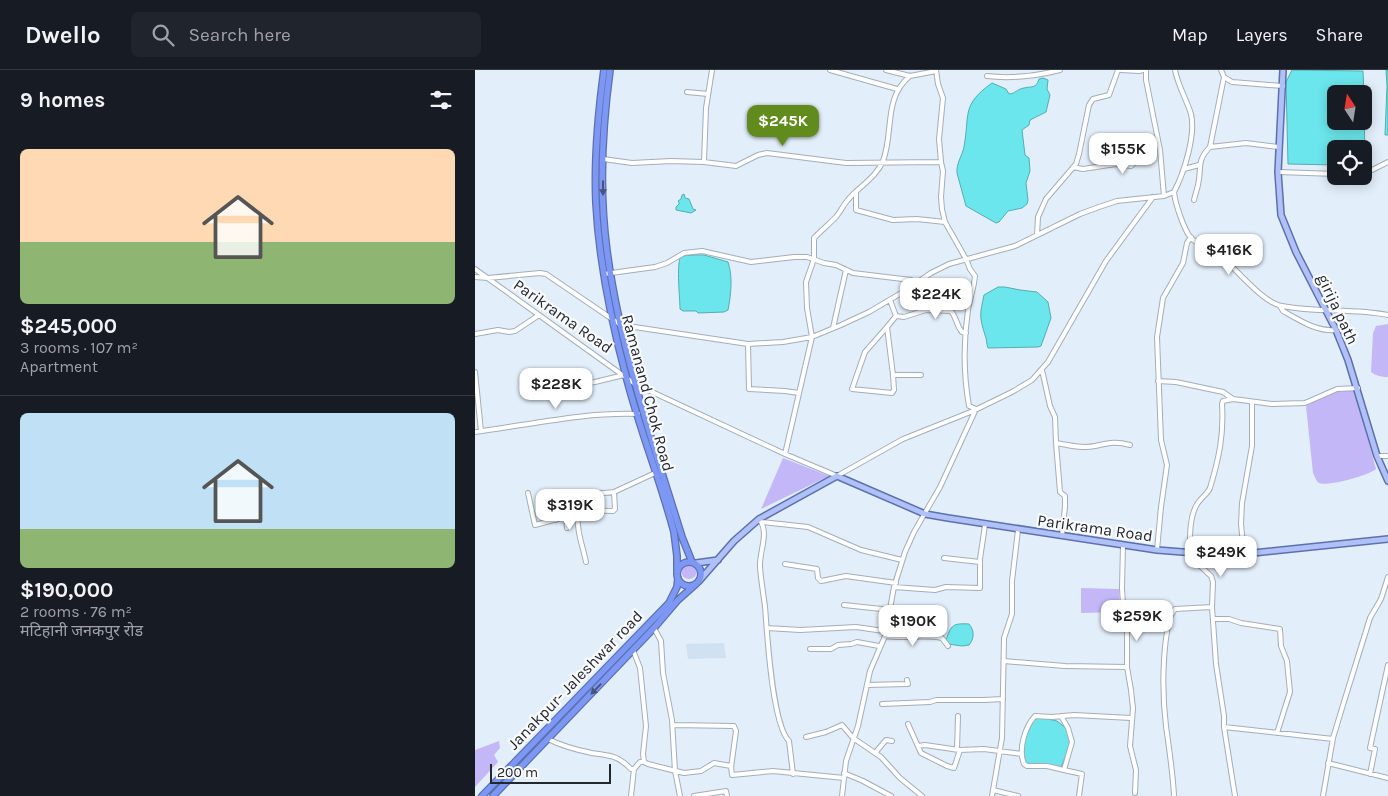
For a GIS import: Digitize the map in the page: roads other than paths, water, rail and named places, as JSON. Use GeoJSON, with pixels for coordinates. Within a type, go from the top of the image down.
{"type":"FeatureCollection","features":[{"type":"Feature","properties":{"kind":"highway","name":"Ramanand Chok Road"},"geometry":{"type":"LineString","coordinates":[[604,70],[598,124],[596,184],[599,243],[635,384],[681,537],[694,562]]}},
{"type":"Feature","properties":{"kind":"highway","name":"Ramanand Chok Road"},"geometry":{"type":"LineString","coordinates":[[610,70],[603,134],[603,204],[607,274],[613,319],[625,375],[674,532],[677,546],[677,575]]}},
{"type":"Feature","properties":{"kind":"highway"},"geometry":{"type":"LineString","coordinates":[[694,562],[699,566],[701,572],[697,582],[691,586],[685,585],[677,575],[682,564],[694,562]]}},
{"type":"Feature","properties":{"kind":"highway","name":"Janakpur- Jaleshwar road"},"geometry":{"type":"LineString","coordinates":[[482,796],[669,603],[677,587],[677,575]]}},
{"type":"Feature","properties":{"kind":"highway","name":"Janakpur- Jaleshwar road"},"geometry":{"type":"LineString","coordinates":[[493,796],[697,582]]}},
{"type":"Feature","properties":{"kind":"main road","name":"girija path"},"geometry":{"type":"LineString","coordinates":[[1285,71],[1278,172],[1281,214],[1296,252],[1336,330],[1358,388],[1377,456],[1388,481]]}},
{"type":"Feature","properties":{"kind":"main road","name":"Parikrama Road"},"geometry":{"type":"LineString","coordinates":[[837,476],[925,514],[985,525],[1157,550],[1193,554],[1244,554],[1388,539]]}},
{"type":"Feature","properties":{"kind":"main road"},"geometry":{"type":"LineString","coordinates":[[697,582],[734,541],[760,521],[837,476]]}},
{"type":"Feature","properties":{"kind":"main road"},"geometry":{"type":"LineString","coordinates":[[694,562],[718,560]]}},
{"type":"Feature","properties":{"kind":"street"},"geometry":{"type":"LineString","coordinates":[[703,162],[711,70]]}},
{"type":"Feature","properties":{"kind":"street"},"geometry":{"type":"LineString","coordinates":[[830,70],[897,89]]}},
{"type":"Feature","properties":{"kind":"street"},"geometry":{"type":"LineString","coordinates":[[886,70],[910,76],[936,71],[943,98],[939,139],[943,172],[941,197],[945,222],[975,276],[969,307],[963,364],[969,406],[976,409]]}},
{"type":"Feature","properties":{"kind":"street"},"geometry":{"type":"LineString","coordinates":[[987,76],[1002,78],[1019,77],[1060,70]]}},
{"type":"Feature","properties":{"kind":"street"},"geometry":{"type":"LineString","coordinates":[[1037,235],[1038,217],[1046,198],[1073,167],[1079,154],[1089,105],[1093,99],[1107,96],[1111,93],[1120,70],[1145,70],[1161,158],[1164,196]]}},
{"type":"Feature","properties":{"kind":"street"},"geometry":{"type":"LineString","coordinates":[[1175,70],[1182,94],[1189,108],[1192,124],[1184,169],[1174,192],[1177,207],[1191,237],[1219,254],[1267,300],[1281,306],[1367,311],[1388,315]]}},
{"type":"Feature","properties":{"kind":"street"},"geometry":{"type":"LineString","coordinates":[[1194,200],[1199,183],[1199,165],[1210,147],[1224,77],[1221,70]]}},
{"type":"Feature","properties":{"kind":"street"},"geometry":{"type":"LineString","coordinates":[[785,454],[812,337],[807,308],[806,282],[814,259],[814,238],[882,163],[888,141],[892,104],[897,89],[910,76]]}},
{"type":"Feature","properties":{"kind":"street"},"geometry":{"type":"LineString","coordinates":[[1224,77],[1232,82],[1243,84],[1283,86]]}},
{"type":"Feature","properties":{"kind":"street"},"geometry":{"type":"LineString","coordinates":[[687,92],[708,94]]}},
{"type":"Feature","properties":{"kind":"street"},"geometry":{"type":"LineString","coordinates":[[1073,167],[1083,169],[1116,164],[1131,166],[1135,162],[1137,146],[1157,141]]}},
{"type":"Feature","properties":{"kind":"street"},"geometry":{"type":"LineString","coordinates":[[1210,147],[1246,143],[1279,147]]}},
{"type":"Feature","properties":{"kind":"street"},"geometry":{"type":"LineString","coordinates":[[603,159],[632,163],[671,161],[703,162],[732,166],[767,153],[829,162],[941,162]]}},
{"type":"Feature","properties":{"kind":"street"},"geometry":{"type":"LineString","coordinates":[[1372,170],[1388,162]]}},
{"type":"Feature","properties":{"kind":"street"},"geometry":{"type":"LineString","coordinates":[[1184,169],[1199,165]]}},
{"type":"Feature","properties":{"kind":"street"},"geometry":{"type":"LineString","coordinates":[[1278,172],[1327,174]]}},
{"type":"Feature","properties":{"kind":"street"},"geometry":{"type":"LineString","coordinates":[[856,192],[855,210],[893,220],[912,218],[945,222]]}},
{"type":"Feature","properties":{"kind":"street"},"geometry":{"type":"LineString","coordinates":[[475,278],[535,273],[546,274],[621,324],[748,344],[783,342],[812,337],[869,312],[931,273],[949,264],[1015,246],[1099,207],[1117,201],[1164,196],[1174,192]]}},
{"type":"Feature","properties":{"kind":"street"},"geometry":{"type":"LineString","coordinates":[[837,476],[903,439],[976,409],[1032,380],[1053,354],[1106,262],[1153,197]]}},
{"type":"Feature","properties":{"kind":"street"},"geometry":{"type":"LineString","coordinates":[[1157,550],[1167,465],[1161,440],[1157,337],[1163,298],[1183,263],[1187,243],[1191,237]]}},
{"type":"Feature","properties":{"kind":"street"},"geometry":{"type":"LineString","coordinates":[[607,274],[655,267],[693,250],[751,262],[807,257],[869,276],[911,280],[916,284]]}},
{"type":"Feature","properties":{"kind":"street","name":"Parikrama Road"},"geometry":{"type":"LineString","coordinates":[[475,268],[635,384],[785,454],[837,476]]}},
{"type":"Feature","properties":{"kind":"street"},"geometry":{"type":"LineString","coordinates":[[833,328],[846,270]]}},
{"type":"Feature","properties":{"kind":"street"},"geometry":{"type":"LineString","coordinates":[[889,300],[896,316]]}},
{"type":"Feature","properties":{"kind":"street"},"geometry":{"type":"LineString","coordinates":[[1281,306],[1283,310],[1319,329],[1327,331],[1336,330]]}},
{"type":"Feature","properties":{"kind":"street"},"geometry":{"type":"LineString","coordinates":[[896,316],[904,317],[926,310],[951,311],[956,318],[957,326],[962,332],[966,333]]}},
{"type":"Feature","properties":{"kind":"street"},"geometry":{"type":"LineString","coordinates":[[475,334],[498,330],[515,331],[539,315]]}},
{"type":"Feature","properties":{"kind":"street"},"geometry":{"type":"LineString","coordinates":[[887,327],[894,390],[892,393],[852,389],[865,352],[896,316]]}},
{"type":"Feature","properties":{"kind":"street"},"geometry":{"type":"LineString","coordinates":[[748,344],[749,388],[785,390],[799,393]]}},
{"type":"Feature","properties":{"kind":"street"},"geometry":{"type":"LineString","coordinates":[[1042,370],[1049,406],[1055,417],[1055,443],[1060,492],[1065,496],[1062,536]]}},
{"type":"Feature","properties":{"kind":"street"},"geometry":{"type":"LineString","coordinates":[[475,372],[481,431]]}},
{"type":"Feature","properties":{"kind":"street"},"geometry":{"type":"LineString","coordinates":[[560,387],[608,380],[625,375]]}},
{"type":"Feature","properties":{"kind":"street"},"geometry":{"type":"LineString","coordinates":[[893,376],[921,375]]}},
{"type":"Feature","properties":{"kind":"street"},"geometry":{"type":"LineString","coordinates":[[1158,381],[1176,382],[1223,392],[1233,399]]}},
{"type":"Feature","properties":{"kind":"street"},"geometry":{"type":"LineString","coordinates":[[1235,796],[1216,664],[1212,579],[1196,562],[1193,554],[1191,527],[1195,508],[1202,496],[1210,488],[1221,450],[1224,424],[1222,404],[1223,401],[1233,399],[1272,404],[1305,404],[1337,389],[1358,388]]}},
{"type":"Feature","properties":{"kind":"street"},"geometry":{"type":"LineString","coordinates":[[1244,554],[1241,524],[1242,503],[1252,446],[1252,402]]}},
{"type":"Feature","properties":{"kind":"street"},"geometry":{"type":"LineString","coordinates":[[842,796],[844,776],[853,738],[858,726],[870,671],[885,634],[902,560],[913,532],[940,487],[976,409]]}},
{"type":"Feature","properties":{"kind":"street"},"geometry":{"type":"LineString","coordinates":[[475,432],[591,415],[611,413],[638,414]]}},
{"type":"Feature","properties":{"kind":"street"},"geometry":{"type":"LineString","coordinates":[[1055,443],[1072,446],[1094,446],[1103,443],[1119,442],[1129,445]]}},
{"type":"Feature","properties":{"kind":"street"},"geometry":{"type":"LineString","coordinates":[[1377,456],[1388,456]]}},
{"type":"Feature","properties":{"kind":"street"},"geometry":{"type":"LineString","coordinates":[[586,562],[574,496],[614,492],[655,473]]}},
{"type":"Feature","properties":{"kind":"street"},"geometry":{"type":"LineString","coordinates":[[527,492],[535,525],[577,512],[613,511],[615,509],[614,492]]}},
{"type":"Feature","properties":{"kind":"street"},"geometry":{"type":"LineString","coordinates":[[550,497],[556,520]]}},
{"type":"Feature","properties":{"kind":"street"},"geometry":{"type":"LineString","coordinates":[[566,516],[567,528]]}},
{"type":"Feature","properties":{"kind":"street"},"geometry":{"type":"LineString","coordinates":[[793,774],[789,741],[784,736],[774,696],[760,565],[765,535],[760,521],[808,527],[861,550],[902,560]]}},
{"type":"Feature","properties":{"kind":"street"},"geometry":{"type":"LineString","coordinates":[[785,564],[817,569],[818,578],[821,581],[846,576],[935,590],[946,587],[978,589],[980,587],[980,562],[985,525]]}},
{"type":"Feature","properties":{"kind":"street"},"geometry":{"type":"LineString","coordinates":[[992,796],[1002,738],[1004,638],[1012,614],[1011,580],[1018,530]]}},
{"type":"Feature","properties":{"kind":"street"},"geometry":{"type":"LineString","coordinates":[[1123,545],[1122,588],[1124,620],[1127,630],[1127,667],[1133,708],[1130,746],[1136,770],[1135,793]]}},
{"type":"Feature","properties":{"kind":"street"},"geometry":{"type":"LineString","coordinates":[[944,558],[980,562]]}},
{"type":"Feature","properties":{"kind":"street"},"geometry":{"type":"LineString","coordinates":[[1323,796],[1333,740],[1370,618],[1381,599],[1388,577]]}},
{"type":"Feature","properties":{"kind":"street"},"geometry":{"type":"LineString","coordinates":[[844,606],[891,610]]}},
{"type":"Feature","properties":{"kind":"street"},"geometry":{"type":"LineString","coordinates":[[1174,796],[1165,700],[1165,646],[1170,618],[1175,609],[1213,607]]}},
{"type":"Feature","properties":{"kind":"street"},"geometry":{"type":"LineString","coordinates":[[1124,620],[1138,616],[1170,618]]}},
{"type":"Feature","properties":{"kind":"street"},"geometry":{"type":"LineString","coordinates":[[1213,619],[1229,619],[1241,623],[1281,629],[1281,646],[1287,661],[1290,692],[1277,733]]}},
{"type":"Feature","properties":{"kind":"street"},"geometry":{"type":"LineString","coordinates":[[767,628],[800,630],[850,627],[908,637],[934,636],[942,638],[948,646]]}},
{"type":"Feature","properties":{"kind":"street"},"geometry":{"type":"LineString","coordinates":[[653,628],[661,641],[663,673],[673,725],[675,771],[680,796]]}},
{"type":"Feature","properties":{"kind":"street"},"geometry":{"type":"LineString","coordinates":[[809,649],[831,649],[835,646],[857,642],[879,646]]}},
{"type":"Feature","properties":{"kind":"street"},"geometry":{"type":"LineString","coordinates":[[633,650],[640,668],[647,735],[643,754],[644,762]]}},
{"type":"Feature","properties":{"kind":"street"},"geometry":{"type":"LineString","coordinates":[[1004,661],[1065,666],[1127,667]]}},
{"type":"Feature","properties":{"kind":"street"},"geometry":{"type":"LineString","coordinates":[[1370,774],[1375,749],[1370,748],[1388,665]]}},
{"type":"Feature","properties":{"kind":"street"},"geometry":{"type":"LineString","coordinates":[[867,685],[908,684],[907,680]]}},
{"type":"Feature","properties":{"kind":"street"},"geometry":{"type":"LineString","coordinates":[[882,704],[936,700],[1003,699]]}},
{"type":"Feature","properties":{"kind":"street"},"geometry":{"type":"LineString","coordinates":[[1381,699],[1388,702]]}},
{"type":"Feature","properties":{"kind":"street"},"geometry":{"type":"LineString","coordinates":[[1079,796],[1082,774],[1047,766],[1027,766],[1023,761],[1025,733],[1035,716],[1074,715],[1131,718]]}},
{"type":"Feature","properties":{"kind":"street"},"geometry":{"type":"LineString","coordinates":[[908,724],[921,753],[954,768],[958,750],[958,716]]}},
{"type":"Feature","properties":{"kind":"street"},"geometry":{"type":"LineString","coordinates":[[1061,716],[1068,728],[1072,742],[1064,770]]}},
{"type":"Feature","properties":{"kind":"street"},"geometry":{"type":"LineString","coordinates":[[673,725],[734,726],[732,775]]}},
{"type":"Feature","properties":{"kind":"street"},"geometry":{"type":"LineString","coordinates":[[806,737],[826,732],[841,725],[853,738],[875,753],[900,778],[922,796]]}},
{"type":"Feature","properties":{"kind":"street"},"geometry":{"type":"LineString","coordinates":[[1224,727],[1333,740]]}},
{"type":"Feature","properties":{"kind":"street"},"geometry":{"type":"LineString","coordinates":[[548,739],[562,746],[593,753],[609,754],[621,760],[631,769],[634,769]]}},
{"type":"Feature","properties":{"kind":"street"},"geometry":{"type":"LineString","coordinates":[[875,753],[886,740],[892,741]]}},
{"type":"Feature","properties":{"kind":"street"},"geometry":{"type":"LineString","coordinates":[[918,746],[925,744],[958,750],[977,749],[1022,754]]}},
{"type":"Feature","properties":{"kind":"street"},"geometry":{"type":"LineString","coordinates":[[631,796],[634,769],[640,762],[684,773],[701,771],[714,763],[731,766],[732,775]]}},
{"type":"Feature","properties":{"kind":"street"},"geometry":{"type":"LineString","coordinates":[[1328,763],[1388,778]]}},
{"type":"Feature","properties":{"kind":"street"},"geometry":{"type":"LineString","coordinates":[[732,775],[773,771],[793,774],[844,776],[863,781],[891,796]]}},
{"type":"Feature","properties":{"kind":"street"},"geometry":{"type":"LineString","coordinates":[[993,790],[1018,796]]}},
{"type":"Feature","properties":{"kind":"street"},"geometry":{"type":"LineString","coordinates":[[694,796],[726,791],[727,796]]}},
{"type":"Feature","properties":{"kind":"water"},"geometry":{"type":"Polygon","coordinates":[[[1292,70],[1363,71],[1364,85],[1327,85],[1327,130],[1364,130],[1365,140],[1327,140],[1327,165],[1288,164],[1286,82],[1292,70]]]}},
{"type":"Feature","properties":{"kind":"water"},"geometry":{"type":"Polygon","coordinates":[[[1386,70],[1388,70],[1388,135],[1385,135],[1386,70]]]}},
{"type":"Feature","properties":{"kind":"water"},"geometry":{"type":"Polygon","coordinates":[[[1039,79],[1048,80],[1047,89],[1050,95],[1046,112],[1030,120],[1029,125],[1022,130],[1025,155],[1029,158],[1030,171],[1026,183],[1027,204],[1022,208],[1008,211],[996,223],[966,206],[957,173],[958,163],[964,147],[967,118],[971,104],[992,83],[1006,89],[1009,94],[1035,86],[1039,79]]]}},
{"type":"Feature","properties":{"kind":"water"},"geometry":{"type":"Polygon","coordinates":[[[684,194],[685,198],[689,199],[693,209],[696,210],[691,213],[676,210],[679,204],[678,201],[684,194]]]}},
{"type":"Feature","properties":{"kind":"water"},"geometry":{"type":"Polygon","coordinates":[[[704,255],[728,262],[731,273],[731,286],[728,310],[724,312],[698,313],[696,311],[683,311],[680,309],[678,273],[681,256],[704,255]]]}},
{"type":"Feature","properties":{"kind":"water"},"geometry":{"type":"Polygon","coordinates":[[[998,287],[1037,292],[1048,302],[1051,318],[1041,346],[988,348],[981,319],[982,307],[984,295],[998,287]]]}},
{"type":"Feature","properties":{"kind":"water"},"geometry":{"type":"Polygon","coordinates":[[[969,624],[973,635],[969,645],[948,644],[946,640],[953,626],[969,624]]]}},
{"type":"Feature","properties":{"kind":"water"},"geometry":{"type":"Polygon","coordinates":[[[1039,717],[1057,721],[1067,729],[1071,743],[1061,767],[1025,763],[1024,750],[1027,731],[1030,725],[1039,717]]]}}]}
